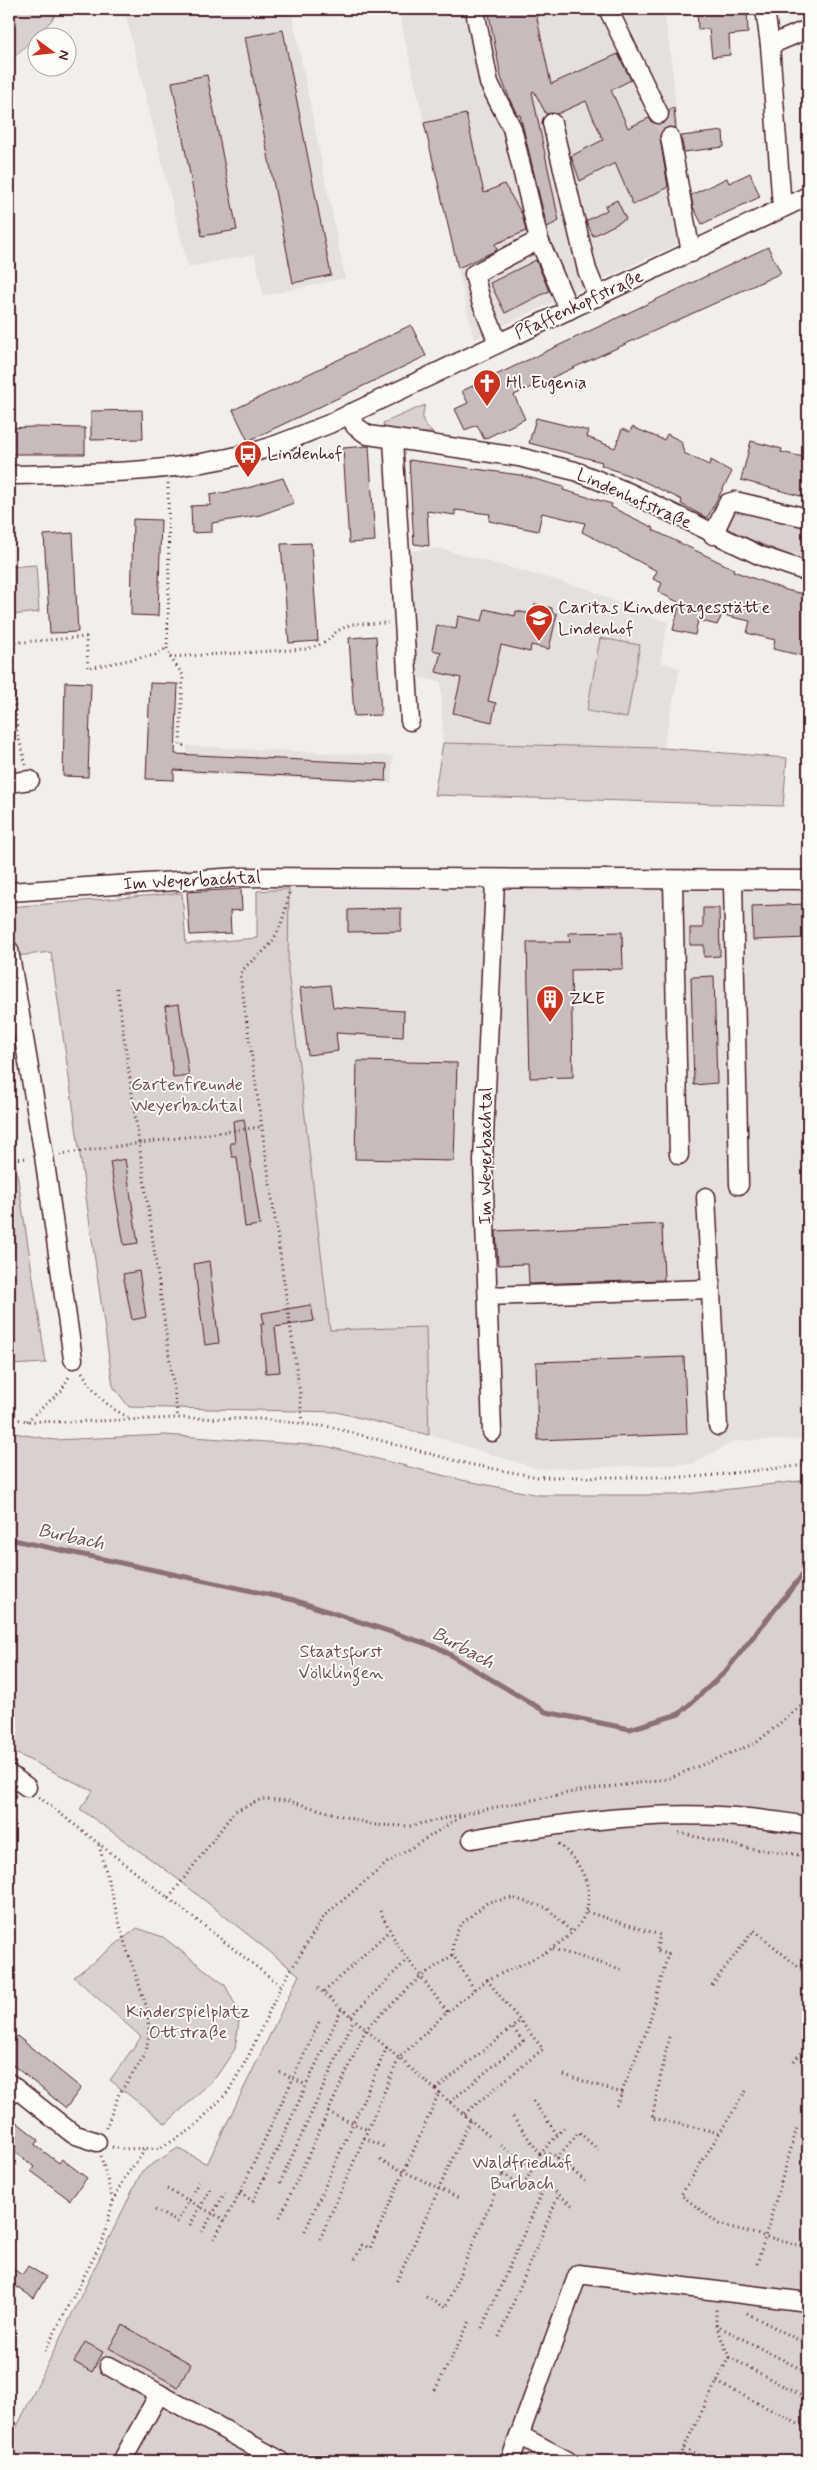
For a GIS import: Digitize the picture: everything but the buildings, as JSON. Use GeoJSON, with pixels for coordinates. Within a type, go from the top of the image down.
{"type":"FeatureCollection","features":[{"type":"Feature","properties":{"kind":"street"},"geometry":{"type":"LineString","coordinates":[[608,9],[659,114]]}},
{"type":"Feature","properties":{"kind":"street"},"geometry":{"type":"LineString","coordinates":[[765,9],[770,45],[782,208]]}},
{"type":"Feature","properties":{"kind":"street"},"geometry":{"type":"LineString","coordinates":[[476,16],[489,83],[512,128],[539,240],[569,310]]}},
{"type":"Feature","properties":{"kind":"street"},"geometry":{"type":"LineString","coordinates":[[770,45],[808,29]]}},
{"type":"Feature","properties":{"kind":"street"},"geometry":{"type":"LineString","coordinates":[[552,123],[587,270],[598,297]]}},
{"type":"Feature","properties":{"kind":"street"},"geometry":{"type":"LineString","coordinates":[[670,137],[691,253]]}},
{"type":"Feature","properties":{"kind":"street","name":"Pfaffenkopfstraße"},"geometry":{"type":"LineString","coordinates":[[9,475],[110,474],[168,469],[256,451],[329,424],[350,412],[598,297],[808,196]]}},
{"type":"Feature","properties":{"kind":"street"},"geometry":{"type":"LineString","coordinates":[[498,342],[481,301],[474,274],[539,240]]}},
{"type":"Feature","properties":{"kind":"street"},"geometry":{"type":"LineString","coordinates":[[350,412],[355,426],[368,436],[393,440],[410,721]]}},
{"type":"Feature","properties":{"kind":"street","name":"Lindenhofstraße"},"geometry":{"type":"LineString","coordinates":[[393,440],[519,457],[575,471],[628,492],[712,535],[781,564],[808,572]]}},
{"type":"Feature","properties":{"kind":"street"},"geometry":{"type":"LineString","coordinates":[[712,535],[728,503],[735,500],[808,518]]}},
{"type":"Feature","properties":{"kind":"street"},"geometry":{"type":"LineString","coordinates":[[9,783],[30,780]]}},
{"type":"Feature","properties":{"kind":"street","name":"Im Weyerbachtal"},"geometry":{"type":"LineString","coordinates":[[9,892],[238,877],[673,881],[808,880]]}},
{"type":"Feature","properties":{"kind":"street","name":"Im Weyerbachtal"},"geometry":{"type":"LineString","coordinates":[[492,1432],[483,1161],[495,880]]}},
{"type":"Feature","properties":{"kind":"street"},"geometry":{"type":"LineString","coordinates":[[673,881],[679,1155]]}},
{"type":"Feature","properties":{"kind":"street"},"geometry":{"type":"LineString","coordinates":[[734,881],[739,1186]]}},
{"type":"Feature","properties":{"kind":"street"},"geometry":{"type":"LineString","coordinates":[[9,950],[44,1156],[72,1359]]}},
{"type":"Feature","properties":{"kind":"street"},"geometry":{"type":"LineString","coordinates":[[706,1197],[718,1426]]}},
{"type":"Feature","properties":{"kind":"street"},"geometry":{"type":"LineString","coordinates":[[488,1296],[710,1289]]}},
{"type":"Feature","properties":{"kind":"street"},"geometry":{"type":"LineString","coordinates":[[9,1774],[27,1788]]}},
{"type":"Feature","properties":{"kind":"street"},"geometry":{"type":"LineString","coordinates":[[472,1839],[538,1827],[642,1815],[714,1815],[808,1826]]}},
{"type":"Feature","properties":{"kind":"street"},"geometry":{"type":"LineString","coordinates":[[9,2083],[72,2134],[98,2142]]}},
{"type":"Feature","properties":{"kind":"street"},"geometry":{"type":"LineString","coordinates":[[510,2461],[578,2274],[808,2302]]}},
{"type":"Feature","properties":{"kind":"street"},"geometry":{"type":"LineString","coordinates":[[109,2366],[281,2461]]}},
{"type":"Feature","properties":{"kind":"street"},"geometry":{"type":"LineString","coordinates":[[122,2461],[158,2394]]}},
{"type":"Feature","properties":{"kind":"street"},"geometry":{"type":"LineString","coordinates":[[519,2435],[568,2461]]}},
{"type":"Feature","properties":{"kind":"path"},"geometry":{"type":"LineString","coordinates":[[168,469],[169,586],[166,626],[167,648],[170,657],[183,675],[180,746],[187,746]]}},
{"type":"Feature","properties":{"kind":"path"},"geometry":{"type":"LineString","coordinates":[[170,657],[306,649],[319,645],[330,639],[336,631],[352,624],[404,622]]}},
{"type":"Feature","properties":{"kind":"path"},"geometry":{"type":"LineString","coordinates":[[30,780],[17,731],[10,643],[86,637],[88,668],[155,655],[167,648]]}},
{"type":"Feature","properties":{"kind":"path"},"geometry":{"type":"LineString","coordinates":[[288,877],[288,894],[276,937],[264,952],[246,965],[240,974],[260,1126],[300,1394],[302,1424]]}},
{"type":"Feature","properties":{"kind":"path"},"geometry":{"type":"LineString","coordinates":[[117,988],[178,1418]]}},
{"type":"Feature","properties":{"kind":"path"},"geometry":{"type":"LineString","coordinates":[[99,1150],[260,1126]]}},
{"type":"Feature","properties":{"kind":"path"},"geometry":{"type":"LineString","coordinates":[[72,1359],[91,1389],[111,1410],[132,1420]]}},
{"type":"Feature","properties":{"kind":"path"},"geometry":{"type":"LineString","coordinates":[[27,1421],[47,1406],[61,1391],[70,1375],[72,1359]]}},
{"type":"Feature","properties":{"kind":"path"},"geometry":{"type":"LineString","coordinates":[[9,1418],[27,1421],[178,1418],[260,1419],[330,1427],[468,1464],[538,1477],[695,1477],[808,1465]]}},
{"type":"Feature","properties":{"kind":"path"},"geometry":{"type":"LineString","coordinates":[[169,1898],[235,1811],[262,1799],[289,1801],[374,1825],[410,1826],[573,1792],[667,1778],[756,1743],[808,1700]]}},
{"type":"Feature","properties":{"kind":"path"},"geometry":{"type":"LineString","coordinates":[[27,1788],[281,1986]]}},
{"type":"Feature","properties":{"kind":"path"},"geometry":{"type":"LineString","coordinates":[[98,2142],[122,2149],[160,2148],[191,2130],[228,2092],[248,2056],[281,1986],[324,1916],[387,1863],[467,1813]]}},
{"type":"Feature","properties":{"kind":"path"},"geometry":{"type":"LineString","coordinates":[[320,2239],[399,2058],[474,1988],[552,1948],[572,1933],[587,1912],[590,1898],[583,1871],[567,1851],[538,1827]]}},
{"type":"Feature","properties":{"kind":"path"},"geometry":{"type":"LineString","coordinates":[[674,1831],[682,1835],[748,1848],[808,1856]]}},
{"type":"Feature","properties":{"kind":"path"},"geometry":{"type":"LineString","coordinates":[[100,1845],[125,1944],[147,2008],[149,2030],[146,2054],[119,2094],[110,2120],[98,2142],[113,2202]]}},
{"type":"Feature","properties":{"kind":"path"},"geometry":{"type":"LineString","coordinates":[[474,1988],[453,1955],[453,1942],[460,1925],[488,1902],[513,1898],[547,1908],[572,1933]]}},
{"type":"Feature","properties":{"kind":"path"},"geometry":{"type":"LineString","coordinates":[[380,1911],[389,1931],[420,1977],[447,2012]]}},
{"type":"Feature","properties":{"kind":"path"},"geometry":{"type":"LineString","coordinates":[[587,1912],[660,1935],[656,1951],[668,1954],[648,2027],[615,2109]]}},
{"type":"Feature","properties":{"kind":"path"},"geometry":{"type":"LineString","coordinates":[[712,1985],[754,1930],[808,1975]]}},
{"type":"Feature","properties":{"kind":"path"},"geometry":{"type":"LineString","coordinates":[[324,1992],[389,1931]]}},
{"type":"Feature","properties":{"kind":"path"},"geometry":{"type":"LineString","coordinates":[[552,1948],[624,1970]]}},
{"type":"Feature","properties":{"kind":"path"},"geometry":{"type":"LineString","coordinates":[[280,2217],[366,2030],[420,1977],[453,1955]]}},
{"type":"Feature","properties":{"kind":"path"},"geometry":{"type":"LineString","coordinates":[[280,2182],[353,2018],[408,1959]]}},
{"type":"Feature","properties":{"kind":"path"},"geometry":{"type":"LineString","coordinates":[[464,2114],[543,2049],[487,1980]]}},
{"type":"Feature","properties":{"kind":"path"},"geometry":{"type":"LineString","coordinates":[[318,1988],[489,2136]]}},
{"type":"Feature","properties":{"kind":"path"},"geometry":{"type":"LineString","coordinates":[[240,2194],[253,2201],[342,2008]]}},
{"type":"Feature","properties":{"kind":"path"},"geometry":{"type":"LineString","coordinates":[[214,2239],[240,2194],[320,2020]]}},
{"type":"Feature","properties":{"kind":"path"},"geometry":{"type":"LineString","coordinates":[[436,2089],[520,2021]]}},
{"type":"Feature","properties":{"kind":"path"},"geometry":{"type":"LineString","coordinates":[[450,2102],[523,2040],[512,2028]]}},
{"type":"Feature","properties":{"kind":"path"},"geometry":{"type":"LineString","coordinates":[[669,2037],[652,2118],[720,2133]]}},
{"type":"Feature","properties":{"kind":"path"},"geometry":{"type":"LineString","coordinates":[[794,2061],[808,2045]]}},
{"type":"Feature","properties":{"kind":"path"},"geometry":{"type":"LineString","coordinates":[[305,2231],[386,2047]]}},
{"type":"Feature","properties":{"kind":"path"},"geometry":{"type":"LineString","coordinates":[[280,2072],[306,2085]]}},
{"type":"Feature","properties":{"kind":"path"},"geometry":{"type":"LineString","coordinates":[[564,2075],[622,2093]]}},
{"type":"Feature","properties":{"kind":"path"},"geometry":{"type":"LineString","coordinates":[[746,2091],[681,2195],[719,2224],[808,2248]]}},
{"type":"Feature","properties":{"kind":"path"},"geometry":{"type":"LineString","coordinates":[[355,2259],[362,2245],[370,2248],[439,2093]]}},
{"type":"Feature","properties":{"kind":"path"},"geometry":{"type":"LineString","coordinates":[[533,2101],[557,2135]]}},
{"type":"Feature","properties":{"kind":"path"},"geometry":{"type":"LineString","coordinates":[[328,2112],[368,2130]]}},
{"type":"Feature","properties":{"kind":"path"},"geometry":{"type":"LineString","coordinates":[[513,2117],[540,2154]]}},
{"type":"Feature","properties":{"kind":"path"},"geometry":{"type":"LineString","coordinates":[[397,2282],[470,2120]]}},
{"type":"Feature","properties":{"kind":"path"},"geometry":{"type":"LineString","coordinates":[[526,2181],[540,2154],[565,2127]]}},
{"type":"Feature","properties":{"kind":"path"},"geometry":{"type":"LineString","coordinates":[[757,2264],[797,2128]]}},
{"type":"Feature","properties":{"kind":"path"},"geometry":{"type":"LineString","coordinates":[[557,2158],[578,2132],[598,2150]]}},
{"type":"Feature","properties":{"kind":"path"},"geometry":{"type":"LineString","coordinates":[[364,2138],[385,2147]]}},
{"type":"Feature","properties":{"kind":"path"},"geometry":{"type":"LineString","coordinates":[[501,2145],[532,2169]]}},
{"type":"Feature","properties":{"kind":"path"},"geometry":{"type":"LineString","coordinates":[[45,2351],[103,2240],[113,2202],[123,2180],[145,2149]]}},
{"type":"Feature","properties":{"kind":"path"},"geometry":{"type":"LineString","coordinates":[[540,2154],[553,2154],[585,2181]]}},
{"type":"Feature","properties":{"kind":"path"},"geometry":{"type":"LineString","coordinates":[[426,2297],[445,2308],[503,2174],[514,2156]]}},
{"type":"Feature","properties":{"kind":"path"},"geometry":{"type":"LineString","coordinates":[[380,2160],[461,2199]]}},
{"type":"Feature","properties":{"kind":"path"},"geometry":{"type":"LineString","coordinates":[[503,2174],[541,2195]]}},
{"type":"Feature","properties":{"kind":"path"},"geometry":{"type":"LineString","coordinates":[[155,2210],[177,2222],[200,2180]]}},
{"type":"Feature","properties":{"kind":"path"},"geometry":{"type":"LineString","coordinates":[[482,2328],[546,2184],[574,2207]]}},
{"type":"Feature","properties":{"kind":"path"},"geometry":{"type":"LineString","coordinates":[[190,2225],[212,2186]]}},
{"type":"Feature","properties":{"kind":"path"},"geometry":{"type":"LineString","coordinates":[[167,2189],[225,2220]]}},
{"type":"Feature","properties":{"kind":"path"},"geometry":{"type":"LineString","coordinates":[[202,2232],[225,2193]]}},
{"type":"Feature","properties":{"kind":"path"},"geometry":{"type":"LineString","coordinates":[[499,2337],[559,2194]]}},
{"type":"Feature","properties":{"kind":"path"},"geometry":{"type":"LineString","coordinates":[[716,2291],[716,2324],[729,2357],[808,2399]]}},
{"type":"Feature","properties":{"kind":"path"},"geometry":{"type":"LineString","coordinates":[[741,2310],[808,2345]]}},
{"type":"Feature","properties":{"kind":"path"},"geometry":{"type":"LineString","coordinates":[[435,2390],[470,2321]]}},
{"type":"Feature","properties":{"kind":"path"},"geometry":{"type":"LineString","coordinates":[[716,2324],[808,2373]]}},
{"type":"Feature","properties":{"kind":"path"},"geometry":{"type":"LineString","coordinates":[[9,2342],[16,2331]]}},
{"type":"Feature","properties":{"kind":"path"},"geometry":{"type":"LineString","coordinates":[[677,2461],[729,2357]]}},
{"type":"Feature","properties":{"kind":"path"},"geometry":{"type":"LineString","coordinates":[[717,2382],[808,2429]]}},
{"type":"Feature","properties":{"kind":"path"},"geometry":{"type":"LineString","coordinates":[[684,2448],[710,2461]]}},
{"type":"Feature","properties":{"kind":"shaded area"},"geometry":{"type":"Polygon","coordinates":[[[124,9],[291,9],[345,278],[263,296],[255,254],[188,267],[124,9]]]}},
{"type":"Feature","properties":{"kind":"shaded area"},"geometry":{"type":"Polygon","coordinates":[[[398,9],[664,9],[673,75],[678,136],[693,237],[474,339],[398,9]]]}},
{"type":"Feature","properties":{"kind":"shaded area","name":"Caritas Kindertagesstätte Lindenhof"},"geometry":{"type":"Polygon","coordinates":[[[438,548],[588,589],[644,615],[668,622],[660,662],[680,668],[663,748],[443,743],[441,682],[416,677],[411,551],[438,548]]]}},
{"type":"Feature","properties":{"kind":"shaded area"},"geometry":{"type":"Polygon","coordinates":[[[187,746],[393,756],[391,783],[186,773],[187,746]]]}},
{"type":"Feature","properties":{"kind":"shaded area"},"geometry":{"type":"Polygon","coordinates":[[[289,889],[808,891],[808,1439],[735,1441],[692,1464],[539,1469],[429,1435],[426,1327],[330,1330],[288,971],[289,889]]]}},
{"type":"Feature","properties":{"kind":"green space"},"geometry":{"type":"Polygon","coordinates":[[[9,9],[59,9],[44,28],[28,28],[28,43],[9,62],[9,9]]]}},
{"type":"Feature","properties":{"kind":"green space"},"geometry":{"type":"Polygon","coordinates":[[[425,405],[423,421],[433,433],[384,432],[383,423],[425,405]]]}},
{"type":"Feature","properties":{"kind":"green space"},"geometry":{"type":"Polygon","coordinates":[[[736,509],[808,526],[808,563],[725,529],[729,515],[736,509]]]}},
{"type":"Feature","properties":{"kind":"green space"},"geometry":{"type":"Polygon","coordinates":[[[36,565],[39,612],[12,615],[9,567],[36,565]]]}},
{"type":"Feature","properties":{"kind":"green space"},"geometry":{"type":"Polygon","coordinates":[[[600,638],[640,645],[627,718],[587,711],[600,638]]]}},
{"type":"Feature","properties":{"kind":"green space"},"geometry":{"type":"Polygon","coordinates":[[[443,743],[663,748],[787,758],[783,806],[434,795],[443,743]]]}},
{"type":"Feature","properties":{"kind":"green space","name":"Gartenfreunde Weyerbachtal"},"geometry":{"type":"Polygon","coordinates":[[[289,889],[288,971],[330,1330],[426,1327],[429,1435],[336,1412],[129,1407],[113,1386],[51,952],[9,957],[9,907],[182,893],[186,944],[257,938],[257,891],[289,889]]]}},
{"type":"Feature","properties":{"kind":"green space"},"geometry":{"type":"Polygon","coordinates":[[[9,1121],[46,1363],[9,1365],[9,1121]]]}},
{"type":"Feature","properties":{"kind":"green space"},"geometry":{"type":"Polygon","coordinates":[[[9,1432],[54,1440],[164,1435],[325,1446],[462,1480],[539,1495],[678,1495],[808,1480],[808,2461],[9,2461],[9,2443],[142,2171],[178,2148],[207,2164],[299,1975],[170,1873],[80,1809],[93,1791],[9,1750],[9,1432]]]}},
{"type":"Feature","properties":{"kind":"green space","name":"Kinderspielplatz Ottstraße"},"geometry":{"type":"Polygon","coordinates":[[[137,1928],[163,1937],[225,1985],[240,2014],[235,2049],[216,2077],[166,2124],[110,2080],[141,2037],[74,1977],[137,1928]]]}},
{"type":"Feature","properties":{"kind":"waterway","name":"Burbach"},"geometry":{"type":"LineString","coordinates":[[9,1539],[294,1600],[437,1647],[546,1712],[630,1729],[679,1714],[725,1672],[808,1568]]}},
{"type":"Feature","properties":{"kind":"tunnel"},"geometry":{"type":"LineString","coordinates":[[659,114],[670,137]]}},
{"type":"Feature","properties":{"kind":"place","name":"Hl. Eugenia"},"geometry":{"type":"Point","coordinates":[487,407]}},
{"type":"Feature","properties":{"kind":"place","name":"Lindenhof"},"geometry":{"type":"Point","coordinates":[248,478]}},
{"type":"Feature","properties":{"kind":"place","name":"Caritas Kindertagesstätte Lindenhof"},"geometry":{"type":"Point","coordinates":[539,642]}},
{"type":"Feature","properties":{"kind":"place","name":"ZKE"},"geometry":{"type":"Point","coordinates":[550,1023]}},
{"type":"Feature","properties":{"kind":"park label","name":"Staatsforst Völklingen"},"geometry":{"type":"Point","coordinates":[341,1662]}},
{"type":"Feature","properties":{"kind":"park label","name":"Waldfriedhof Burbach"},"geometry":{"type":"Point","coordinates":[522,2173]}}]}
